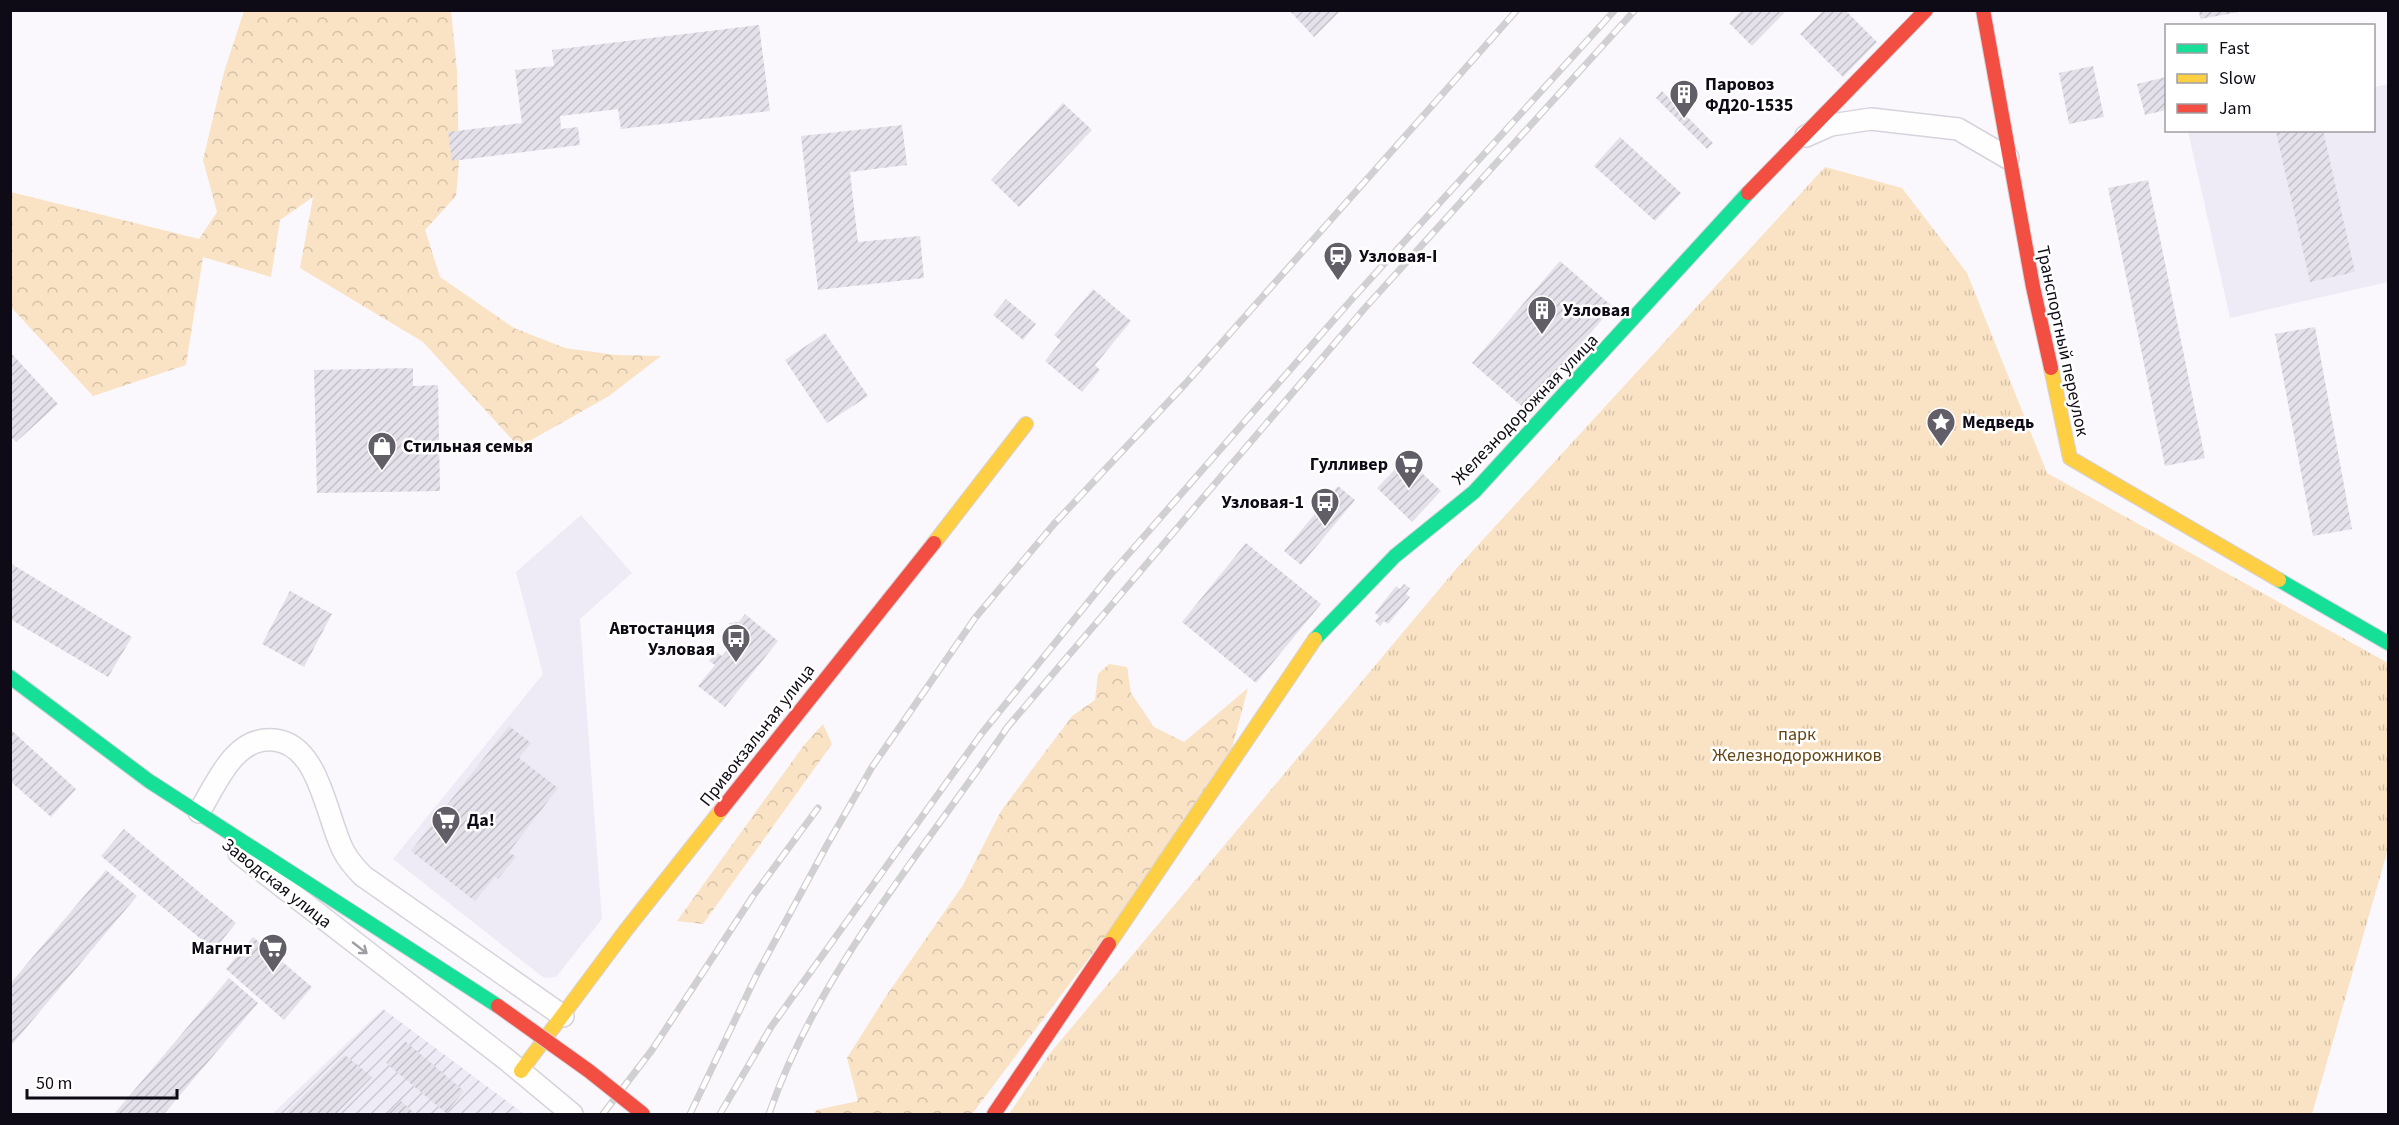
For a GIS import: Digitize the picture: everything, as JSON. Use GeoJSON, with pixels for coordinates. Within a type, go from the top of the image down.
{"type":"FeatureCollection","features":[{"type":"Feature","properties":{"kind":"street","name":"Железнодорожная улица"},"geometry":{"type":"LineString","coordinates":[[993,1114],[1315,640],[1395,556],[1474,492],[1514,451],[1799,139],[1926,10]]}},
{"type":"Feature","properties":{"kind":"street","name":"Транспортный переулок"},"geometry":{"type":"LineString","coordinates":[[1983,10],[2032,287],[2070,458],[2388,643]]}},
{"type":"Feature","properties":{"kind":"street"},"geometry":{"type":"LineString","coordinates":[[1799,139],[1831,125],[1871,119],[1958,129],[2008,158]]}},
{"type":"Feature","properties":{"kind":"street","name":"Привокзальная улица"},"geometry":{"type":"LineString","coordinates":[[521,1071],[633,920],[848,649],[893,596],[1026,424]]}},
{"type":"Feature","properties":{"kind":"street","name":"Заводская улица"},"geometry":{"type":"LineString","coordinates":[[10,677],[105,746],[372,958],[521,1071],[572,1114]]}},
{"type":"Feature","properties":{"kind":"street"},"geometry":{"type":"LineString","coordinates":[[199,812],[235,755],[248,744],[269,739],[291,744],[300,751],[313,770],[344,852],[363,876],[563,1016]]}},
{"type":"Feature","properties":{"kind":"street"},"geometry":{"type":"LineString","coordinates":[[149,781],[498,1006],[589,1071],[643,1114]]}},
{"type":"Feature","properties":{"kind":"shaded area"},"geometry":{"type":"Polygon","coordinates":[[[2388,84],[2388,282],[2230,318],[2188,132],[2375,132],[2375,87],[2388,84]]]}},
{"type":"Feature","properties":{"kind":"shaded area"},"geometry":{"type":"Polygon","coordinates":[[[581,515],[632,573],[580,619],[602,919],[556,977],[544,978],[393,859],[543,674],[516,572],[581,515]]]}},
{"type":"Feature","properties":{"kind":"shaded area"},"geometry":{"type":"Polygon","coordinates":[[[383,1009],[524,1114],[272,1114],[383,1009]]]}},
{"type":"Feature","properties":{"kind":"green space"},"geometry":{"type":"Polygon","coordinates":[[[244,11],[451,11],[457,71],[459,162],[456,196],[425,230],[440,277],[514,328],[565,348],[616,355],[661,356],[609,396],[519,447],[423,342],[300,268],[313,197],[280,220],[271,277],[203,257],[186,365],[93,396],[11,307],[11,192],[199,239],[217,212],[203,160],[224,72],[244,11]]]}},
{"type":"Feature","properties":{"kind":"green space","name":"парк Железнодорожников"},"geometry":{"type":"Polygon","coordinates":[[[1825,167],[1902,188],[1967,273],[2047,473],[2388,663],[2388,849],[2312,1114],[1009,1114],[1051,1052],[1456,569],[1825,167]]]}},
{"type":"Feature","properties":{"kind":"green space"},"geometry":{"type":"Polygon","coordinates":[[[1109,664],[1127,667],[1131,693],[1154,727],[1184,742],[1248,688],[1224,778],[972,1114],[815,1114],[816,1110],[858,1101],[847,1058],[884,999],[963,885],[1001,811],[1072,716],[1095,700],[1098,674],[1109,664]]]}},
{"type":"Feature","properties":{"kind":"green space"},"geometry":{"type":"Polygon","coordinates":[[[823,724],[832,744],[703,924],[677,921],[804,745],[823,724]]]}},
{"type":"Feature","properties":{"kind":"building"},"geometry":{"type":"Polygon","coordinates":[[[1289,10],[1341,10],[1314,37],[1289,10]]]}},
{"type":"Feature","properties":{"kind":"building"},"geometry":{"type":"Polygon","coordinates":[[[1742,10],[1787,10],[1752,46],[1729,23],[1742,10]]]}},
{"type":"Feature","properties":{"kind":"building"},"geometry":{"type":"Polygon","coordinates":[[[1824,10],[1845,10],[1877,42],[1843,77],[1800,34],[1824,10]]]}},
{"type":"Feature","properties":{"kind":"building"},"geometry":{"type":"Polygon","coordinates":[[[2199,10],[2239,10],[2239,12],[2200,19],[2199,10]]]}},
{"type":"Feature","properties":{"kind":"building"},"geometry":{"type":"Polygon","coordinates":[[[759,25],[770,111],[621,129],[618,109],[560,116],[561,129],[578,127],[580,145],[452,161],[448,132],[522,123],[515,70],[554,66],[552,50],[759,25]]]}},
{"type":"Feature","properties":{"kind":"building"},"geometry":{"type":"Polygon","coordinates":[[[2093,66],[2104,117],[2069,124],[2059,73],[2093,66]]]}},
{"type":"Feature","properties":{"kind":"building"},"geometry":{"type":"Polygon","coordinates":[[[2165,77],[2165,110],[2145,115],[2137,84],[2165,77]]]}},
{"type":"Feature","properties":{"kind":"building","name":"Паровоз ФД20-1535"},"geometry":{"type":"Polygon","coordinates":[[[1662,91],[1713,143],[1707,149],[1656,98],[1662,91]]]}},
{"type":"Feature","properties":{"kind":"building"},"geometry":{"type":"Polygon","coordinates":[[[1063,103],[1092,130],[1019,207],[991,180],[1063,103]]]}},
{"type":"Feature","properties":{"kind":"building"},"geometry":{"type":"Polygon","coordinates":[[[902,125],[907,165],[850,172],[858,242],[920,236],[924,278],[818,290],[801,136],[902,125]]]}},
{"type":"Feature","properties":{"kind":"building"},"geometry":{"type":"Polygon","coordinates":[[[2276,132],[2323,132],[2355,272],[2310,282],[2276,132]]]}},
{"type":"Feature","properties":{"kind":"building"},"geometry":{"type":"Polygon","coordinates":[[[1620,137],[1681,193],[1655,221],[1594,166],[1620,137]]]}},
{"type":"Feature","properties":{"kind":"building"},"geometry":{"type":"Polygon","coordinates":[[[2148,180],[2205,458],[2165,466],[2108,188],[2148,180]]]}},
{"type":"Feature","properties":{"kind":"building","name":"Узловая"},"geometry":{"type":"Polygon","coordinates":[[[1560,261],[1613,307],[1525,409],[1472,363],[1560,261]]]}},
{"type":"Feature","properties":{"kind":"building"},"geometry":{"type":"Polygon","coordinates":[[[1093,289],[1131,321],[1095,365],[1100,370],[1082,392],[1045,361],[1061,341],[1054,335],[1093,289]]]}},
{"type":"Feature","properties":{"kind":"building"},"geometry":{"type":"Polygon","coordinates":[[[1006,299],[1036,324],[1023,340],[993,315],[1006,299]]]}},
{"type":"Feature","properties":{"kind":"building"},"geometry":{"type":"Polygon","coordinates":[[[2315,327],[2352,529],[2313,536],[2275,334],[2315,327]]]}},
{"type":"Feature","properties":{"kind":"building"},"geometry":{"type":"Polygon","coordinates":[[[825,333],[868,396],[827,423],[785,360],[825,333]]]}},
{"type":"Feature","properties":{"kind":"building"},"geometry":{"type":"Polygon","coordinates":[[[10,352],[58,404],[16,442],[10,436],[10,352]]]}},
{"type":"Feature","properties":{"kind":"building"},"geometry":{"type":"Polygon","coordinates":[[[413,368],[413,386],[438,385],[440,491],[317,493],[314,370],[413,368]]]}},
{"type":"Feature","properties":{"kind":"building","name":"Гулливер"},"geometry":{"type":"Polygon","coordinates":[[[1406,458],[1441,491],[1412,522],[1377,488],[1406,458]]]}},
{"type":"Feature","properties":{"kind":"building"},"geometry":{"type":"Polygon","coordinates":[[[1338,486],[1355,500],[1301,565],[1284,551],[1338,486]]]}},
{"type":"Feature","properties":{"kind":"building"},"geometry":{"type":"Polygon","coordinates":[[[1246,543],[1321,604],[1256,683],[1182,622],[1246,543]]]}},
{"type":"Feature","properties":{"kind":"building"},"geometry":{"type":"Polygon","coordinates":[[[10,563],[132,637],[108,677],[10,619],[10,563]]]}},
{"type":"Feature","properties":{"kind":"building"},"geometry":{"type":"Polygon","coordinates":[[[1404,584],[1410,588],[1406,594],[1410,597],[1388,624],[1384,621],[1380,626],[1375,621],[1379,616],[1375,613],[1396,586],[1400,589],[1404,584]]]}},
{"type":"Feature","properties":{"kind":"building"},"geometry":{"type":"Polygon","coordinates":[[[290,591],[332,614],[304,667],[262,644],[290,591]]]}},
{"type":"Feature","properties":{"kind":"building","name":"Автостанция Узловая"},"geometry":{"type":"Polygon","coordinates":[[[745,614],[778,641],[725,707],[698,686],[715,665],[709,661],[716,652],[722,656],[733,643],[726,638],[730,633],[729,623],[739,622],[745,614]]]}},
{"type":"Feature","properties":{"kind":"building"},"geometry":{"type":"Polygon","coordinates":[[[509,726],[531,743],[519,758],[558,788],[509,852],[516,857],[498,879],[495,877],[475,901],[411,851],[509,726]]]}},
{"type":"Feature","properties":{"kind":"building"},"geometry":{"type":"Polygon","coordinates":[[[10,729],[76,789],[51,817],[10,781],[10,729]]]}},
{"type":"Feature","properties":{"kind":"building"},"geometry":{"type":"Polygon","coordinates":[[[124,829],[236,923],[214,950],[101,856],[124,829]]]}},
{"type":"Feature","properties":{"kind":"building"},"geometry":{"type":"Polygon","coordinates":[[[106,870],[137,896],[10,1047],[10,984],[106,870]]]}},
{"type":"Feature","properties":{"kind":"building"},"geometry":{"type":"Polygon","coordinates":[[[253,937],[312,987],[284,1020],[226,969],[253,937]]]}},
{"type":"Feature","properties":{"kind":"building"},"geometry":{"type":"Polygon","coordinates":[[[229,978],[258,1003],[164,1114],[114,1114],[229,978]]]}},
{"type":"Feature","properties":{"kind":"building"},"geometry":{"type":"Polygon","coordinates":[[[405,1041],[464,1091],[446,1113],[386,1063],[405,1041]]]}},
{"type":"Feature","properties":{"kind":"building"},"geometry":{"type":"Polygon","coordinates":[[[345,1055],[372,1077],[336,1114],[285,1114],[345,1055]]]}},
{"type":"Feature","properties":{"kind":"building"},"geometry":{"type":"Polygon","coordinates":[[[401,1101],[415,1114],[388,1114],[401,1101]]]}},
{"type":"Feature","properties":{"kind":"railway"},"geometry":{"type":"LineString","coordinates":[[690,1114],[756,976],[827,845],[872,767],[975,618],[1054,524],[1186,383],[1517,10]]}},
{"type":"Feature","properties":{"kind":"railway"},"geometry":{"type":"LineString","coordinates":[[720,1114],[771,1027],[982,733],[1111,574],[1353,298],[1615,10]]}},
{"type":"Feature","properties":{"kind":"railway"},"geometry":{"type":"LineString","coordinates":[[1005,730],[1364,309],[1635,10]]}},
{"type":"Feature","properties":{"kind":"railway"},"geometry":{"type":"LineString","coordinates":[[769,1114],[790,1061],[815,1010],[844,961],[876,912],[1009,725]]}},
{"type":"Feature","properties":{"kind":"railway"},"geometry":{"type":"LineString","coordinates":[[603,1114],[652,1050],[753,896],[818,808]]}},
{"type":"Feature","properties":{"kind":"traffic: fast"},"geometry":{"type":"LineString","coordinates":[[1315,639],[1395,556],[1474,492],[1748,193]]}},
{"type":"Feature","properties":{"kind":"traffic: fast"},"geometry":{"type":"LineString","coordinates":[[2279,580],[2388,643]]}},
{"type":"Feature","properties":{"kind":"traffic: fast"},"geometry":{"type":"LineString","coordinates":[[10,677],[149,781],[498,1006]]}},
{"type":"Feature","properties":{"kind":"traffic: slow"},"geometry":{"type":"LineString","coordinates":[[2051,368],[2070,458],[2279,580]]}},
{"type":"Feature","properties":{"kind":"traffic: slow"},"geometry":{"type":"LineString","coordinates":[[934,543],[1026,424]]}},
{"type":"Feature","properties":{"kind":"traffic: slow"},"geometry":{"type":"LineString","coordinates":[[1109,944],[1315,639]]}},
{"type":"Feature","properties":{"kind":"traffic: slow"},"geometry":{"type":"LineString","coordinates":[[521,1071],[626,930],[721,810]]}},
{"type":"Feature","properties":{"kind":"traffic: jam"},"geometry":{"type":"LineString","coordinates":[[1748,193],[1926,10]]}},
{"type":"Feature","properties":{"kind":"traffic: jam"},"geometry":{"type":"LineString","coordinates":[[1983,10],[2033,287],[2051,368]]}},
{"type":"Feature","properties":{"kind":"traffic: jam"},"geometry":{"type":"LineString","coordinates":[[721,810],[934,543]]}},
{"type":"Feature","properties":{"kind":"traffic: jam"},"geometry":{"type":"LineString","coordinates":[[994,1114],[1109,944]]}},
{"type":"Feature","properties":{"kind":"traffic: jam"},"geometry":{"type":"LineString","coordinates":[[498,1006],[589,1071],[643,1114]]}},
{"type":"Feature","properties":{"kind":"place","name":"Паровоз ФД20-1535"},"geometry":{"type":"Point","coordinates":[1684,120]}},
{"type":"Feature","properties":{"kind":"place","name":"Узловая-I"},"geometry":{"type":"Point","coordinates":[1338,282]}},
{"type":"Feature","properties":{"kind":"place","name":"Узловая"},"geometry":{"type":"Point","coordinates":[1542,336]}},
{"type":"Feature","properties":{"kind":"place","name":"Медведь"},"geometry":{"type":"Point","coordinates":[1941,448]}},
{"type":"Feature","properties":{"kind":"place","name":"Стильная семья"},"geometry":{"type":"Point","coordinates":[382,472]}},
{"type":"Feature","properties":{"kind":"place","name":"Гулливер"},"geometry":{"type":"Point","coordinates":[1409,490]}},
{"type":"Feature","properties":{"kind":"place","name":"Узловая-1"},"geometry":{"type":"Point","coordinates":[1325,528]}},
{"type":"Feature","properties":{"kind":"place","name":"Автостанция Узловая"},"geometry":{"type":"Point","coordinates":[736,664]}},
{"type":"Feature","properties":{"kind":"place","name":"Да!"},"geometry":{"type":"Point","coordinates":[446,846]}},
{"type":"Feature","properties":{"kind":"place","name":"Магнит"},"geometry":{"type":"Point","coordinates":[273,974]}}]}
